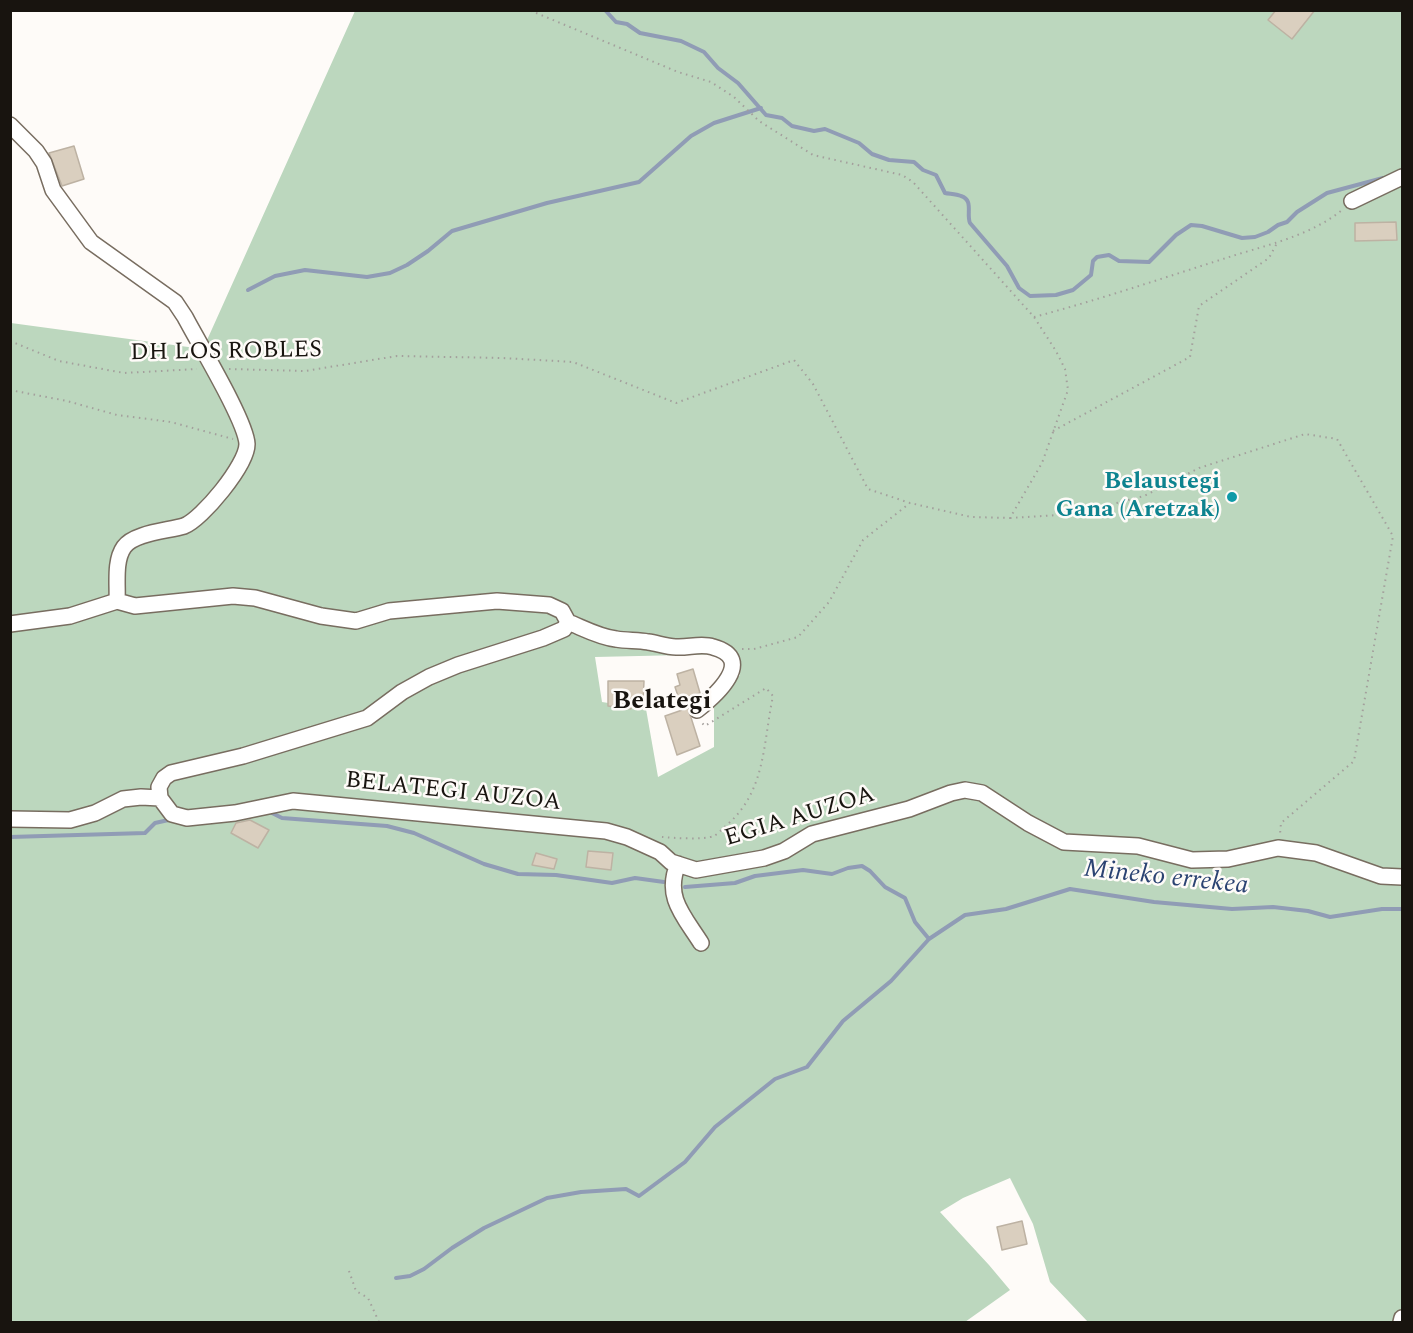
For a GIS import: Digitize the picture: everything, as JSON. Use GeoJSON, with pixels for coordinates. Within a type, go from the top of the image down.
{"type":"FeatureCollection","features":[{"type":"Feature","properties":{"kind":"lane"},"geometry":{"type":"LineString","coordinates":[[10,125],[36,151],[44,163],[53,190],[91,242],[174,302],[185,317],[240,421],[247,444],[243,460],[227,484],[210,505],[187,525],[137,538],[125,546],[118,559],[117,601]]}},
{"type":"Feature","properties":{"kind":"lane"},"geometry":{"type":"LineString","coordinates":[[1352,201],[1402,177]]}},
{"type":"Feature","properties":{"kind":"lane"},"geometry":{"type":"LineString","coordinates":[[10,624],[70,616],[117,601],[135,606],[210,598],[255,597],[321,616],[356,621],[389,610],[497,601],[549,605],[562,611],[568,622],[592,633],[614,639],[675,647],[710,646],[722,650],[731,657],[733,667],[726,682],[697,710]]}},
{"type":"Feature","properties":{"kind":"lane"},"geometry":{"type":"LineString","coordinates":[[10,819],[70,820],[95,813],[123,800],[141,797],[160,798],[159,787],[164,778],[171,773],[243,756],[367,718],[402,692],[429,677],[458,665],[543,638],[564,629],[568,622]]}},
{"type":"Feature","properties":{"kind":"lane","name":"EGIA AUZOA"},"geometry":{"type":"LineString","coordinates":[[627,837],[660,852],[671,862],[696,870],[764,858],[784,851],[812,834],[909,809],[965,790],[982,793],[1028,824],[1064,842],[1138,846],[1192,860],[1228,859],[1278,848],[1316,854],[1381,876],[1402,877]]}},
{"type":"Feature","properties":{"kind":"lane","name":"BELATEGI AUZOA"},"geometry":{"type":"LineString","coordinates":[[160,798],[172,814],[187,818],[235,813],[293,801],[606,831],[627,837]]}},
{"type":"Feature","properties":{"kind":"lane"},"geometry":{"type":"LineString","coordinates":[[678,864],[673,876],[672,890],[676,905],[701,943]]}},
{"type":"Feature","properties":{"kind":"lane"},"geometry":{"type":"LineString","coordinates":[[1401,1323],[1402,1318]]}},
{"type":"Feature","properties":{"kind":"path"},"geometry":{"type":"LineString","coordinates":[[529,10],[678,72],[711,82],[734,97],[759,121],[813,155],[902,175],[913,182],[1034,317],[1065,369],[1068,390],[1042,463],[1010,518]]}},
{"type":"Feature","properties":{"kind":"path"},"geometry":{"type":"LineString","coordinates":[[1034,317],[1278,241],[1310,229],[1336,214],[1352,201]]}},
{"type":"Feature","properties":{"kind":"path"},"geometry":{"type":"LineString","coordinates":[[1053,431],[1190,357],[1200,306],[1269,258],[1278,241]]}},
{"type":"Feature","properties":{"kind":"path","name":"DH LOS ROBLES"},"geometry":{"type":"LineString","coordinates":[[10,341],[58,361],[124,373],[212,368],[305,371],[397,356],[573,362],[676,403],[794,360],[813,384],[868,489],[909,503],[971,517],[1010,518],[1074,514],[1144,496],[1199,468],[1305,434],[1337,439],[1394,536],[1354,761],[1281,823],[1278,848]]}},
{"type":"Feature","properties":{"kind":"path"},"geometry":{"type":"LineString","coordinates":[[10,390],[67,401],[117,415],[171,422],[247,444]]}},
{"type":"Feature","properties":{"kind":"path"},"geometry":{"type":"LineString","coordinates":[[722,650],[754,649],[798,637],[829,602],[863,540],[909,503]]}},
{"type":"Feature","properties":{"kind":"path"},"geometry":{"type":"LineString","coordinates":[[660,837],[714,836],[738,815],[750,799],[763,759],[766,727],[773,696],[766,688],[705,726],[697,720],[697,710]]}},
{"type":"Feature","properties":{"kind":"path"},"geometry":{"type":"LineString","coordinates":[[349,1271],[356,1291],[368,1298],[380,1323]]}},
{"type":"Feature","properties":{"kind":"green space"},"geometry":{"type":"Polygon","coordinates":[[[355,11],[1402,11],[1402,1322],[1088,1322],[1050,1282],[1033,1224],[1010,1178],[963,1198],[940,1212],[1010,1290],[965,1322],[11,1322],[11,323],[203,349],[355,11]],[[727,654],[595,657],[602,702],[646,709],[658,777],[714,747],[714,704],[740,675],[727,654]]]}},
{"type":"Feature","properties":{"kind":"building"},"geometry":{"type":"Polygon","coordinates":[[[1276,10],[1315,10],[1292,39],[1268,20],[1276,10]]]}},
{"type":"Feature","properties":{"kind":"building"},"geometry":{"type":"Polygon","coordinates":[[[74,146],[84,179],[62,186],[49,153],[74,146]]]}},
{"type":"Feature","properties":{"kind":"building"},"geometry":{"type":"Polygon","coordinates":[[[1396,222],[1397,240],[1355,241],[1355,223],[1396,222]]]}},
{"type":"Feature","properties":{"kind":"building"},"geometry":{"type":"Polygon","coordinates":[[[693,669],[700,693],[679,699],[675,687],[680,685],[677,674],[693,669]]]}},
{"type":"Feature","properties":{"kind":"building"},"geometry":{"type":"Polygon","coordinates":[[[608,681],[644,681],[643,703],[631,703],[631,709],[608,706],[608,681]]]}},
{"type":"Feature","properties":{"kind":"building"},"geometry":{"type":"Polygon","coordinates":[[[688,708],[700,746],[677,755],[665,716],[688,708]]]}},
{"type":"Feature","properties":{"kind":"building"},"geometry":{"type":"Polygon","coordinates":[[[250,820],[269,830],[258,848],[231,833],[236,823],[250,820]]]}},
{"type":"Feature","properties":{"kind":"building"},"geometry":{"type":"Polygon","coordinates":[[[588,851],[613,853],[611,870],[586,867],[588,851]]]}},
{"type":"Feature","properties":{"kind":"building"},"geometry":{"type":"Polygon","coordinates":[[[536,853],[557,859],[554,869],[532,865],[536,853]]]}},
{"type":"Feature","properties":{"kind":"building"},"geometry":{"type":"Polygon","coordinates":[[[1022,1221],[1027,1244],[1002,1250],[997,1227],[1022,1221]]]}},
{"type":"Feature","properties":{"kind":"waterway"},"geometry":{"type":"LineString","coordinates":[[605,10],[616,22],[627,24],[640,33],[681,41],[704,52],[718,68],[738,83],[766,115],[782,118],[792,126],[814,131],[825,129],[859,143],[872,154],[889,160],[914,162],[923,170],[936,175],[945,193],[965,198],[969,204],[970,223],[1007,266],[1019,288],[1030,296],[1056,295],[1073,290],[1091,275],[1093,261],[1097,257],[1109,255],[1119,261],[1149,262],[1176,235],[1191,225],[1242,238],[1255,237],[1287,222],[1297,212],[1327,193],[1383,178]]}},
{"type":"Feature","properties":{"kind":"waterway"},"geometry":{"type":"LineString","coordinates":[[248,290],[275,276],[305,270],[367,277],[390,273],[428,251],[452,231],[547,203],[639,182],[691,136],[714,123],[761,108]]}},
{"type":"Feature","properties":{"kind":"waterway","name":"Mineko errekea"},"geometry":{"type":"LineString","coordinates":[[268,811],[282,818],[387,826],[414,833],[484,864],[518,874],[556,875],[612,883],[635,878],[664,882]]}},
{"type":"Feature","properties":{"kind":"waterway","name":"Mineko errekea"},"geometry":{"type":"LineString","coordinates":[[10,837],[145,833],[155,823],[173,819]]}},
{"type":"Feature","properties":{"kind":"waterway","name":"Mineko errekea"},"geometry":{"type":"LineString","coordinates":[[685,887],[735,883],[755,876],[803,870],[832,874],[862,866],[885,887],[905,898],[915,922],[929,939]]}},
{"type":"Feature","properties":{"kind":"waterway"},"geometry":{"type":"LineString","coordinates":[[396,1278],[410,1276],[424,1269],[484,1228],[547,1198],[581,1192],[626,1189],[639,1196],[685,1162],[715,1127],[775,1079],[807,1067],[843,1021],[891,981],[929,939],[965,915],[1006,909],[1070,889],[1154,902],[1232,909],[1273,907],[1308,911],[1330,917],[1382,909],[1402,909]]}},
{"type":"Feature","properties":{"kind":"place","name":"Belaustegi Gana (Aretzak)"},"geometry":{"type":"Point","coordinates":[1232,497]}},
{"type":"Feature","properties":{"kind":"district","name":"Belategi"},"geometry":{"type":"Point","coordinates":[662,703]}}]}
